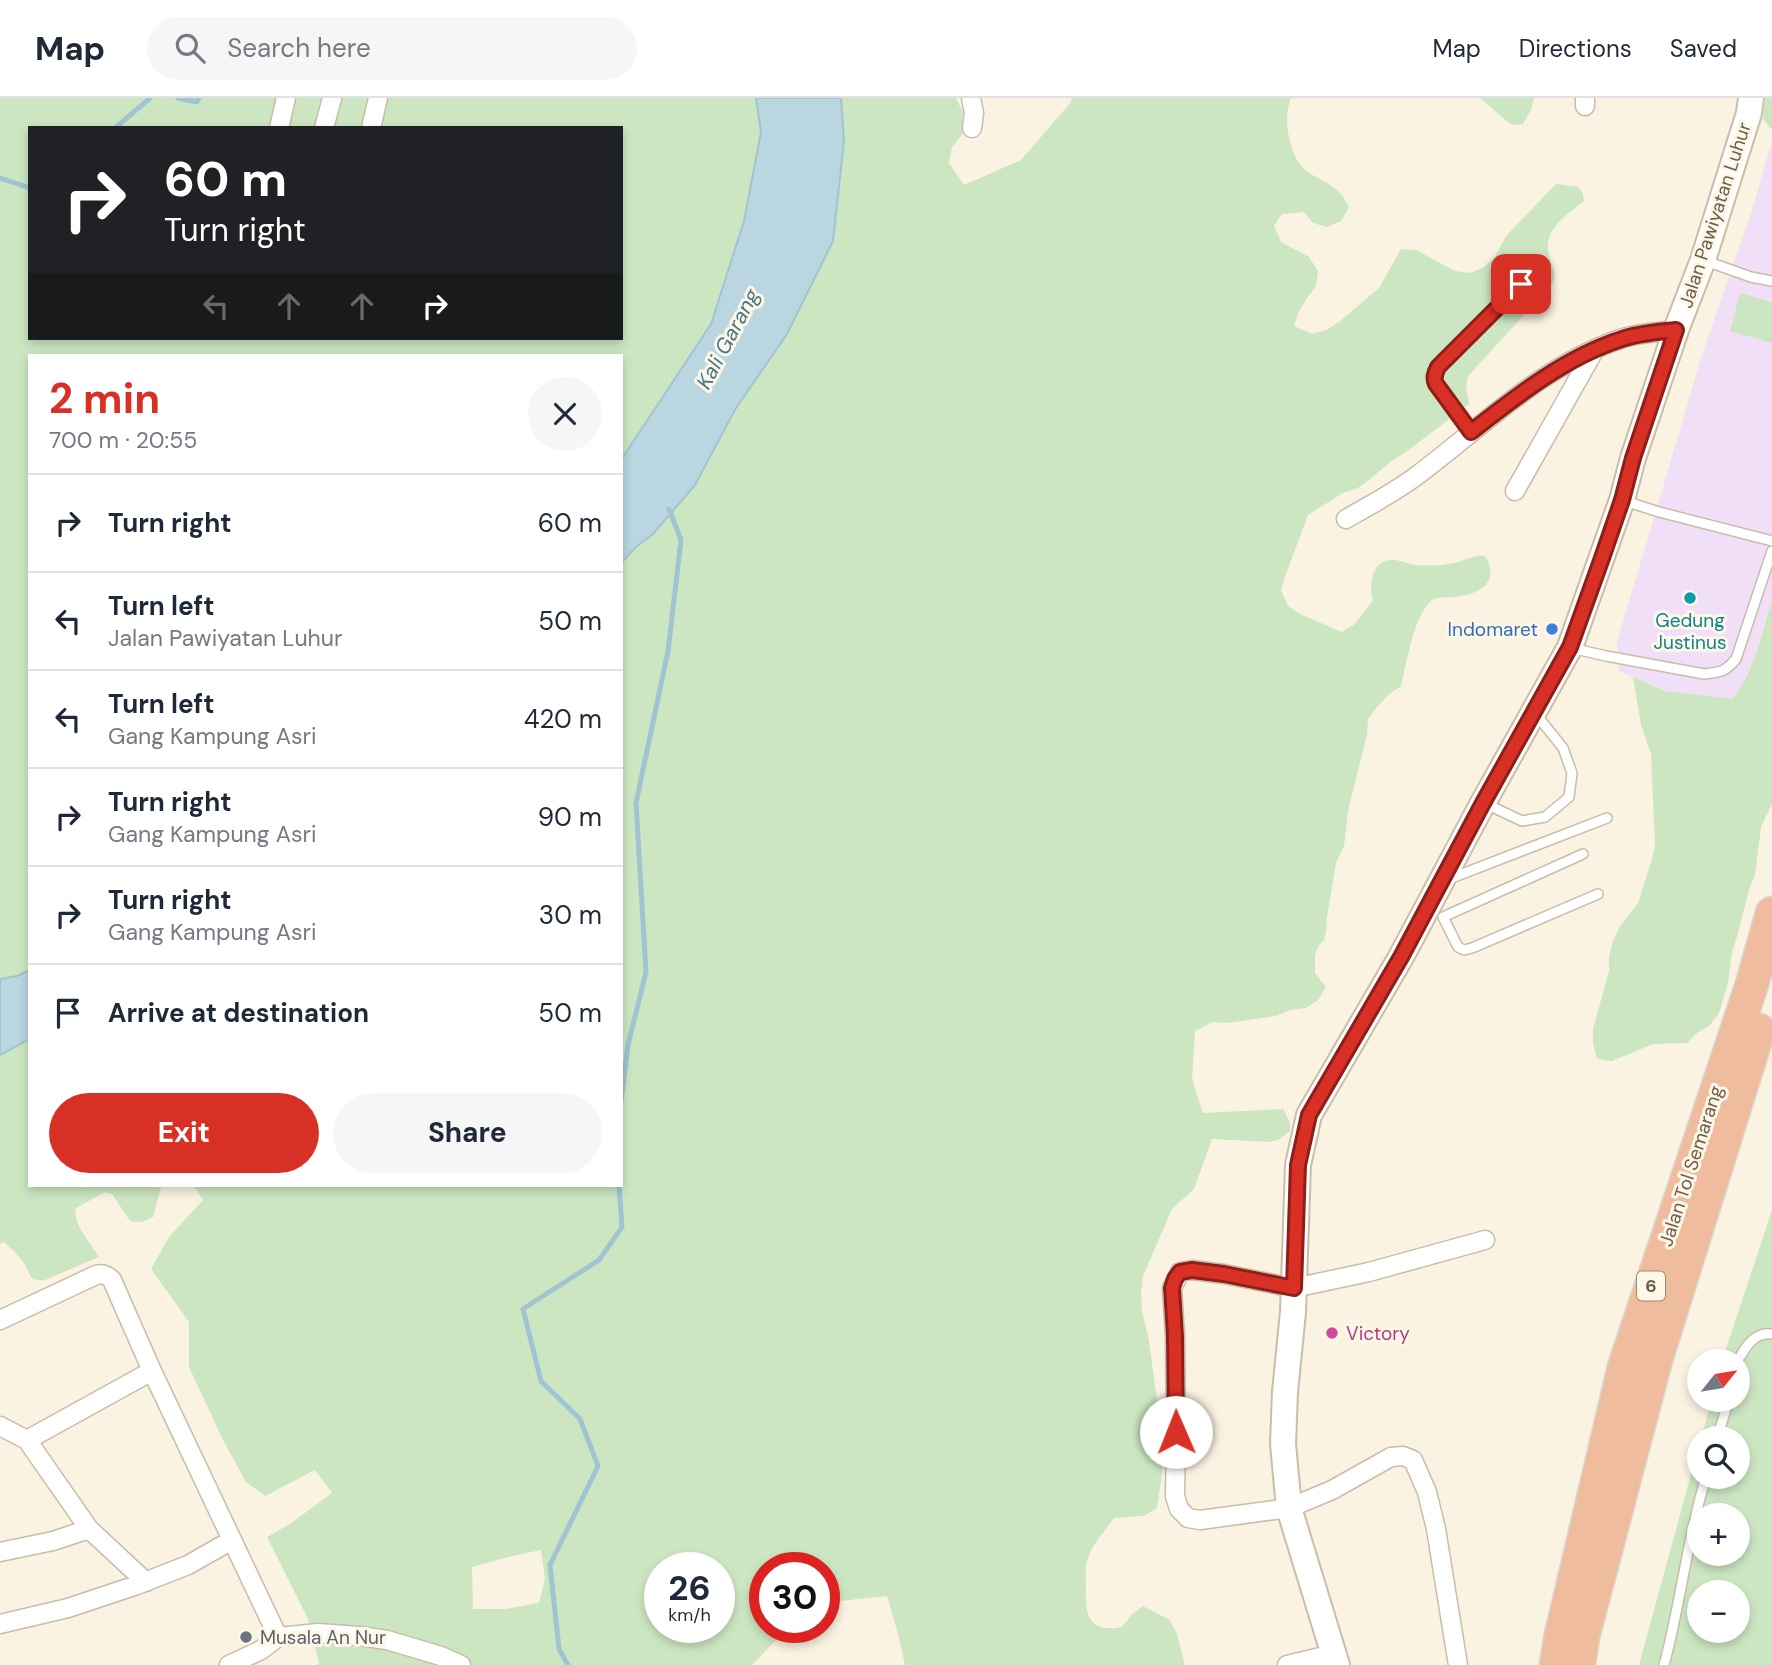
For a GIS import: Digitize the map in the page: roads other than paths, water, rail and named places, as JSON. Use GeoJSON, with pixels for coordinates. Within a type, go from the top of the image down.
{"type":"FeatureCollection","features":[{"type":"Feature","properties":{"kind":"highway","name":"Jalan Tol Semarang"},"geometry":{"type":"LineString","coordinates":[[1556,1665],[1566,1612],[1625,1367],[1752,984],[1772,913]]}},
{"type":"Feature","properties":{"kind":"highway","name":"Jalan Tol Semarang"},"geometry":{"type":"LineString","coordinates":[[1579,1665],[1583,1637],[1656,1360],[1772,989]]}},
{"type":"Feature","properties":{"kind":"main road","name":"Jalan Pawiyatan Luhur"},"geometry":{"type":"LineString","coordinates":[[1335,1659],[1289,1508],[1283,1444],[1294,1288],[1298,1165],[1309,1115],[1401,957],[1435,913],[1441,882],[1570,647],[1622,500],[1633,458],[1676,330],[1703,260],[1749,113],[1751,98]]}},
{"type":"Feature","properties":{"kind":"street"},"geometry":{"type":"LineString","coordinates":[[279,126],[286,98]]}},
{"type":"Feature","properties":{"kind":"street"},"geometry":{"type":"LineString","coordinates":[[325,126],[332,98]]}},
{"type":"Feature","properties":{"kind":"street"},"geometry":{"type":"LineString","coordinates":[[371,126],[378,98]]}},
{"type":"Feature","properties":{"kind":"street"},"geometry":{"type":"LineString","coordinates":[[971,98],[974,113],[972,128]]}},
{"type":"Feature","properties":{"kind":"street"},"geometry":{"type":"LineString","coordinates":[[1346,519],[1417,476],[1471,432],[1559,368],[1595,349],[1625,338],[1676,330]]}},
{"type":"Feature","properties":{"kind":"street"},"geometry":{"type":"LineString","coordinates":[[1515,491],[1595,349]]}},
{"type":"Feature","properties":{"kind":"street"},"geometry":{"type":"LineString","coordinates":[[1458,1665],[1436,1529],[1427,1492],[1413,1460],[1403,1456],[1391,1457],[1332,1490],[1289,1508],[1200,1520],[1188,1518],[1179,1509],[1175,1496],[1175,1336],[1172,1288],[1180,1272],[1192,1270],[1294,1288],[1369,1272],[1485,1240]]}},
{"type":"Feature","properties":{"kind":"street"},"geometry":{"type":"LineString","coordinates":[[0,1320],[96,1275],[107,1275],[112,1280],[278,1637]]}},
{"type":"Feature","properties":{"kind":"street"},"geometry":{"type":"LineString","coordinates":[[27,1440],[152,1371]]}},
{"type":"Feature","properties":{"kind":"street"},"geometry":{"type":"LineString","coordinates":[[0,1426],[27,1440],[89,1529],[146,1582]]}},
{"type":"Feature","properties":{"kind":"street"},"geometry":{"type":"LineString","coordinates":[[0,1552],[53,1541],[89,1529]]}},
{"type":"Feature","properties":{"kind":"street"},"geometry":{"type":"LineString","coordinates":[[0,1623],[68,1608],[146,1582],[188,1565],[232,1540]]}},
{"type":"Feature","properties":{"kind":"street"},"geometry":{"type":"LineString","coordinates":[[229,1665],[261,1650],[278,1637],[318,1633],[387,1640],[441,1656],[461,1665]]}},
{"type":"Feature","properties":{"kind":"street"},"geometry":{"type":"LineString","coordinates":[[1287,1665],[1335,1659]]}},
{"type":"Feature","properties":{"kind":"lane"},"geometry":{"type":"LineString","coordinates":[[1703,260],[1751,277],[1772,281]]}},
{"type":"Feature","properties":{"kind":"lane"},"geometry":{"type":"LineString","coordinates":[[1471,432],[1436,384],[1435,373],[1538,267]]}},
{"type":"Feature","properties":{"kind":"lane"},"geometry":{"type":"LineString","coordinates":[[1622,500],[1772,541]]}},
{"type":"Feature","properties":{"kind":"lane"},"geometry":{"type":"LineString","coordinates":[[1570,647],[1704,674],[1727,669],[1736,659],[1772,551]]}},
{"type":"Feature","properties":{"kind":"lane"},"geometry":{"type":"LineString","coordinates":[[1483,803],[1522,821],[1545,817],[1569,797],[1572,773],[1563,748],[1534,711]]}},
{"type":"Feature","properties":{"kind":"lane"},"geometry":{"type":"LineString","coordinates":[[1441,882],[1607,818]]}},
{"type":"Feature","properties":{"kind":"lane"},"geometry":{"type":"LineString","coordinates":[[1583,854],[1435,913],[1458,947],[1464,950],[1598,894]]}},
{"type":"Feature","properties":{"kind":"lane"},"geometry":{"type":"LineString","coordinates":[[1744,1349],[1748,1342],[1766,1333],[1772,1334]]}},
{"type":"Feature","properties":{"kind":"lane"},"geometry":{"type":"LineString","coordinates":[[1664,1665],[1703,1489]]}},
{"type":"Feature","properties":{"kind":"water","name":"Kali Garang"},"geometry":{"type":"Polygon","coordinates":[[[756,98],[841,98],[844,141],[833,241],[787,334],[736,408],[695,485],[653,534],[623,561],[623,457],[711,324],[744,221],[761,132],[756,98]]]}},
{"type":"Feature","properties":{"kind":"water"},"geometry":{"type":"Polygon","coordinates":[[[28,971],[28,1040],[0,1055],[0,979],[28,971]]]}},
{"type":"Feature","properties":{"kind":"waterway"},"geometry":{"type":"LineString","coordinates":[[117,126],[150,98]]}},
{"type":"Feature","properties":{"kind":"waterway"},"geometry":{"type":"LineString","coordinates":[[178,98],[197,102],[199,98]]}},
{"type":"Feature","properties":{"kind":"waterway"},"geometry":{"type":"LineString","coordinates":[[0,178],[28,187]]}},
{"type":"Feature","properties":{"kind":"waterway"},"geometry":{"type":"LineString","coordinates":[[623,1086],[628,1045],[646,972],[636,803],[668,651],[681,540],[669,509]]}},
{"type":"Feature","properties":{"kind":"waterway"},"geometry":{"type":"LineString","coordinates":[[568,1665],[559,1649],[550,1565],[598,1466],[580,1419],[541,1381],[523,1309],[599,1260],[622,1227],[619,1187]]}},
{"type":"Feature","properties":{"kind":"place","name":"Gedung Justinus"},"geometry":{"type":"Point","coordinates":[1690,598]}},
{"type":"Feature","properties":{"kind":"place","name":"Indomaret"},"geometry":{"type":"Point","coordinates":[1552,629]}},
{"type":"Feature","properties":{"kind":"place","name":"Victory"},"geometry":{"type":"Point","coordinates":[1332,1333]}},
{"type":"Feature","properties":{"kind":"place","name":"Musala An Nur"},"geometry":{"type":"Point","coordinates":[246,1637]}}]}
